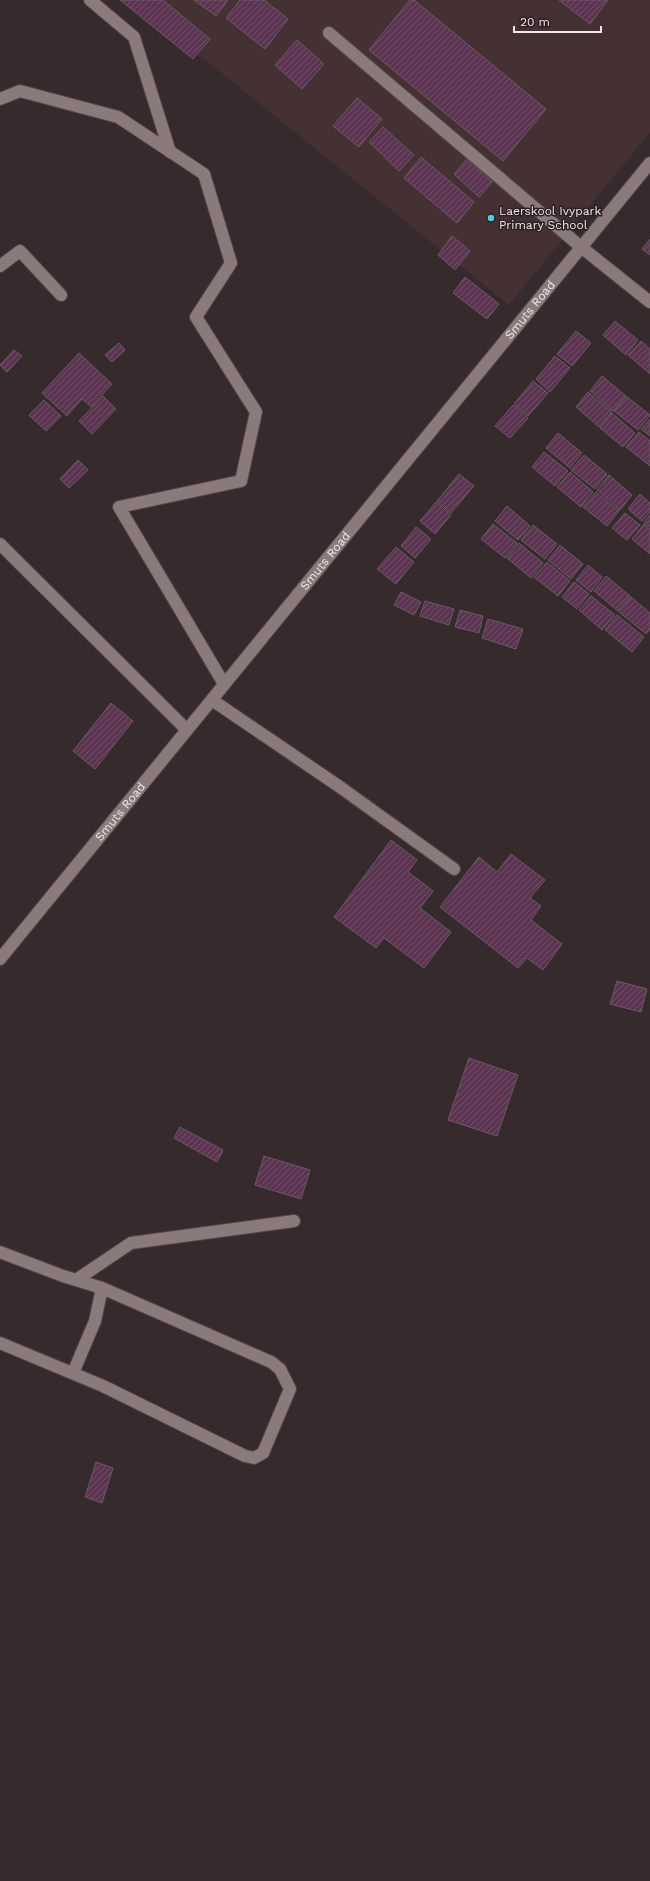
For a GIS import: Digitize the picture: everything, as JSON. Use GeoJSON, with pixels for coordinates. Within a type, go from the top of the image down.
{"type":"FeatureCollection","features":[{"type":"Feature","properties":{"kind":"street"},"geometry":{"type":"LineString","coordinates":[[90,0],[134,37],[170,152]]}},
{"type":"Feature","properties":{"kind":"street"},"geometry":{"type":"LineString","coordinates":[[329,33],[581,247],[650,302]]}},
{"type":"Feature","properties":{"kind":"street"},"geometry":{"type":"LineString","coordinates":[[0,99],[20,91],[118,117],[204,174],[231,263],[196,317],[256,412],[241,481],[119,506],[224,684]]}},
{"type":"Feature","properties":{"kind":"street","name":"Smuts Road"},"geometry":{"type":"LineString","coordinates":[[0,959],[650,163]]}},
{"type":"Feature","properties":{"kind":"street"},"geometry":{"type":"LineString","coordinates":[[0,266],[20,251],[61,295]]}},
{"type":"Feature","properties":{"kind":"street"},"geometry":{"type":"LineString","coordinates":[[0,544],[187,730]]}},
{"type":"Feature","properties":{"kind":"street"},"geometry":{"type":"LineString","coordinates":[[212,700],[340,787],[454,869]]}},
{"type":"Feature","properties":{"kind":"street"},"geometry":{"type":"LineString","coordinates":[[76,1280],[131,1243],[294,1221]]}},
{"type":"Feature","properties":{"kind":"street"},"geometry":{"type":"LineString","coordinates":[[0,1252],[102,1288],[271,1362],[280,1368],[290,1389],[263,1453],[259,1457],[250,1458],[102,1386],[0,1343]]}},
{"type":"Feature","properties":{"kind":"street"},"geometry":{"type":"LineString","coordinates":[[73,1373],[95,1321],[102,1288]]}},
{"type":"Feature","properties":{"kind":"shaded area","name":"Laerskool Ivypark Primary School"},"geometry":{"type":"Polygon","coordinates":[[[131,0],[650,0],[650,132],[509,305],[131,0]]]}},
{"type":"Feature","properties":{"kind":"building"},"geometry":{"type":"Polygon","coordinates":[[[120,0],[163,0],[210,39],[193,59],[120,0]]]}},
{"type":"Feature","properties":{"kind":"building"},"geometry":{"type":"Polygon","coordinates":[[[194,0],[228,0],[216,16],[194,0]]]}},
{"type":"Feature","properties":{"kind":"building"},"geometry":{"type":"Polygon","coordinates":[[[240,0],[264,0],[288,19],[265,49],[226,18],[240,0]]]}},
{"type":"Feature","properties":{"kind":"building"},"geometry":{"type":"Polygon","coordinates":[[[410,0],[414,0],[546,109],[503,161],[369,50],[410,0]]]}},
{"type":"Feature","properties":{"kind":"building"},"geometry":{"type":"Polygon","coordinates":[[[559,0],[608,0],[590,24],[559,0]]]}},
{"type":"Feature","properties":{"kind":"building"},"geometry":{"type":"Polygon","coordinates":[[[297,40],[324,64],[302,89],[275,65],[297,40]]]}},
{"type":"Feature","properties":{"kind":"building"},"geometry":{"type":"Polygon","coordinates":[[[357,98],[382,119],[359,147],[333,126],[357,98]]]}},
{"type":"Feature","properties":{"kind":"building"},"geometry":{"type":"Polygon","coordinates":[[[383,127],[414,155],[399,171],[369,142],[383,127]]]}},
{"type":"Feature","properties":{"kind":"building"},"geometry":{"type":"Polygon","coordinates":[[[421,157],[474,202],[457,223],[404,178],[421,157]]]}},
{"type":"Feature","properties":{"kind":"building"},"geometry":{"type":"Polygon","coordinates":[[[467,159],[492,182],[479,197],[454,174],[467,159]]]}},
{"type":"Feature","properties":{"kind":"building"},"geometry":{"type":"Polygon","coordinates":[[[452,236],[470,251],[455,270],[438,255],[452,236]]]}},
{"type":"Feature","properties":{"kind":"building"},"geometry":{"type":"Polygon","coordinates":[[[650,239],[650,255],[642,249],[650,239]]]}},
{"type":"Feature","properties":{"kind":"building"},"geometry":{"type":"Polygon","coordinates":[[[465,277],[499,304],[487,319],[453,293],[465,277]]]}},
{"type":"Feature","properties":{"kind":"building"},"geometry":{"type":"Polygon","coordinates":[[[615,321],[638,340],[626,355],[603,335],[615,321]]]}},
{"type":"Feature","properties":{"kind":"building"},"geometry":{"type":"Polygon","coordinates":[[[576,331],[591,343],[572,366],[557,354],[576,331]]]}},
{"type":"Feature","properties":{"kind":"building"},"geometry":{"type":"Polygon","coordinates":[[[641,341],[650,349],[650,374],[628,355],[641,341]]]}},
{"type":"Feature","properties":{"kind":"building"},"geometry":{"type":"Polygon","coordinates":[[[119,343],[125,350],[112,362],[105,355],[119,343]]]}},
{"type":"Feature","properties":{"kind":"building"},"geometry":{"type":"Polygon","coordinates":[[[14,350],[22,356],[7,372],[0,365],[14,350]]]}},
{"type":"Feature","properties":{"kind":"building"},"geometry":{"type":"Polygon","coordinates":[[[79,353],[112,384],[91,407],[82,399],[67,416],[42,393],[79,353]]]}},
{"type":"Feature","properties":{"kind":"building"},"geometry":{"type":"Polygon","coordinates":[[[555,356],[570,368],[550,392],[536,379],[555,356]]]}},
{"type":"Feature","properties":{"kind":"building"},"geometry":{"type":"Polygon","coordinates":[[[602,376],[626,396],[613,411],[590,391],[602,376]]]}},
{"type":"Feature","properties":{"kind":"building"},"geometry":{"type":"Polygon","coordinates":[[[533,381],[548,393],[528,416],[514,404],[533,381]]]}},
{"type":"Feature","properties":{"kind":"building"},"geometry":{"type":"Polygon","coordinates":[[[588,392],[612,412],[599,427],[576,407],[588,392]]]}},
{"type":"Feature","properties":{"kind":"building"},"geometry":{"type":"Polygon","coordinates":[[[103,396],[116,409],[92,434],[79,421],[103,396]]]}},
{"type":"Feature","properties":{"kind":"building"},"geometry":{"type":"Polygon","coordinates":[[[626,396],[650,415],[638,430],[614,411],[626,396]]]}},
{"type":"Feature","properties":{"kind":"building"},"geometry":{"type":"Polygon","coordinates":[[[44,400],[61,416],[46,431],[29,415],[44,400]]]}},
{"type":"Feature","properties":{"kind":"building"},"geometry":{"type":"Polygon","coordinates":[[[513,405],[528,418],[510,438],[495,426],[513,405]]]}},
{"type":"Feature","properties":{"kind":"building"},"geometry":{"type":"Polygon","coordinates":[[[612,413],[635,433],[623,447],[600,428],[612,413]]]}},
{"type":"Feature","properties":{"kind":"building"},"geometry":{"type":"Polygon","coordinates":[[[650,419],[650,436],[641,429],[650,419]]]}},
{"type":"Feature","properties":{"kind":"building"},"geometry":{"type":"Polygon","coordinates":[[[639,432],[650,441],[650,466],[626,447],[639,432]]]}},
{"type":"Feature","properties":{"kind":"building"},"geometry":{"type":"Polygon","coordinates":[[[558,433],[582,453],[570,468],[546,448],[558,433]]]}},
{"type":"Feature","properties":{"kind":"building"},"geometry":{"type":"Polygon","coordinates":[[[544,452],[568,471],[555,486],[532,467],[544,452]]]}},
{"type":"Feature","properties":{"kind":"building"},"geometry":{"type":"Polygon","coordinates":[[[584,455],[607,474],[595,489],[571,470],[584,455]]]}},
{"type":"Feature","properties":{"kind":"building"},"geometry":{"type":"Polygon","coordinates":[[[78,460],[88,470],[69,488],[60,479],[78,460]]]}},
{"type":"Feature","properties":{"kind":"building"},"geometry":{"type":"Polygon","coordinates":[[[570,472],[593,492],[581,507],[557,487],[570,472]]]}},
{"type":"Feature","properties":{"kind":"building"},"geometry":{"type":"Polygon","coordinates":[[[459,474],[474,486],[451,513],[437,501],[459,474]]]}},
{"type":"Feature","properties":{"kind":"building"},"geometry":{"type":"Polygon","coordinates":[[[609,475],[632,495],[620,510],[597,490],[609,475]]]}},
{"type":"Feature","properties":{"kind":"building"},"geometry":{"type":"Polygon","coordinates":[[[596,492],[619,511],[607,526],[583,507],[596,492]]]}},
{"type":"Feature","properties":{"kind":"building"},"geometry":{"type":"Polygon","coordinates":[[[640,494],[650,503],[650,512],[642,521],[628,509],[640,494]]]}},
{"type":"Feature","properties":{"kind":"building"},"geometry":{"type":"Polygon","coordinates":[[[436,502],[451,515],[435,534],[420,521],[436,502]]]}},
{"type":"Feature","properties":{"kind":"building"},"geometry":{"type":"Polygon","coordinates":[[[507,506],[530,526],[518,540],[495,521],[507,506]]]}},
{"type":"Feature","properties":{"kind":"building"},"geometry":{"type":"Polygon","coordinates":[[[625,513],[640,525],[627,540],[612,528],[625,513]]]}},
{"type":"Feature","properties":{"kind":"building"},"geometry":{"type":"Polygon","coordinates":[[[650,515],[650,527],[644,522],[650,515]]]}},
{"type":"Feature","properties":{"kind":"building"},"geometry":{"type":"Polygon","coordinates":[[[493,524],[517,543],[505,558],[481,539],[493,524]]]}},
{"type":"Feature","properties":{"kind":"building"},"geometry":{"type":"Polygon","coordinates":[[[644,524],[650,529],[650,554],[632,539],[644,524]]]}},
{"type":"Feature","properties":{"kind":"building"},"geometry":{"type":"Polygon","coordinates":[[[533,525],[557,544],[545,559],[521,540],[533,525]]]}},
{"type":"Feature","properties":{"kind":"building"},"geometry":{"type":"Polygon","coordinates":[[[416,527],[431,539],[415,558],[401,546],[416,527]]]}},
{"type":"Feature","properties":{"kind":"building"},"geometry":{"type":"Polygon","coordinates":[[[519,543],[543,563],[531,578],[507,558],[519,543]]]}},
{"type":"Feature","properties":{"kind":"building"},"geometry":{"type":"Polygon","coordinates":[[[560,545],[583,564],[571,579],[548,560],[560,545]]]}},
{"type":"Feature","properties":{"kind":"building"},"geometry":{"type":"Polygon","coordinates":[[[396,547],[414,562],[396,584],[377,569],[396,547]]]}},
{"type":"Feature","properties":{"kind":"building"},"geometry":{"type":"Polygon","coordinates":[[[547,562],[570,581],[558,596],[534,577],[547,562]]]}},
{"type":"Feature","properties":{"kind":"building"},"geometry":{"type":"Polygon","coordinates":[[[588,565],[602,577],[591,592],[576,580],[588,565]]]}},
{"type":"Feature","properties":{"kind":"building"},"geometry":{"type":"Polygon","coordinates":[[[606,576],[630,596],[618,611],[594,591],[606,576]]]}},
{"type":"Feature","properties":{"kind":"building"},"geometry":{"type":"Polygon","coordinates":[[[574,582],[589,594],[577,609],[562,597],[574,582]]]}},
{"type":"Feature","properties":{"kind":"building"},"geometry":{"type":"Polygon","coordinates":[[[401,592],[421,602],[414,615],[394,605],[401,592]]]}},
{"type":"Feature","properties":{"kind":"building"},"geometry":{"type":"Polygon","coordinates":[[[591,596],[615,615],[602,630],[579,610],[591,596]]]}},
{"type":"Feature","properties":{"kind":"building"},"geometry":{"type":"Polygon","coordinates":[[[631,597],[650,613],[650,629],[646,634],[619,612],[631,597]]]}},
{"type":"Feature","properties":{"kind":"building"},"geometry":{"type":"Polygon","coordinates":[[[425,601],[454,609],[449,625],[420,616],[425,601]]]}},
{"type":"Feature","properties":{"kind":"building"},"geometry":{"type":"Polygon","coordinates":[[[460,610],[483,616],[479,633],[455,627],[460,610]]]}},
{"type":"Feature","properties":{"kind":"building"},"geometry":{"type":"Polygon","coordinates":[[[617,615],[644,637],[632,652],[605,630],[617,615]]]}},
{"type":"Feature","properties":{"kind":"building"},"geometry":{"type":"Polygon","coordinates":[[[488,619],[523,629],[516,649],[482,638],[488,619]]]}},
{"type":"Feature","properties":{"kind":"building"},"geometry":{"type":"Polygon","coordinates":[[[111,703],[133,721],[95,769],[73,751],[111,703]]]}},
{"type":"Feature","properties":{"kind":"building"},"geometry":{"type":"Polygon","coordinates":[[[391,840],[417,860],[408,872],[433,891],[420,908],[451,932],[424,968],[384,938],[376,948],[334,917],[391,840]]]}},
{"type":"Feature","properties":{"kind":"building"},"geometry":{"type":"Polygon","coordinates":[[[511,854],[545,880],[530,898],[541,906],[531,920],[562,944],[543,970],[527,958],[518,968],[440,907],[479,857],[497,872],[511,854]]]}},
{"type":"Feature","properties":{"kind":"building"},"geometry":{"type":"Polygon","coordinates":[[[617,981],[647,989],[641,1012],[610,1004],[617,981]]]}},
{"type":"Feature","properties":{"kind":"building"},"geometry":{"type":"Polygon","coordinates":[[[469,1058],[518,1075],[497,1136],[448,1120],[469,1058]]]}},
{"type":"Feature","properties":{"kind":"building"},"geometry":{"type":"Polygon","coordinates":[[[180,1127],[223,1150],[217,1162],[174,1138],[180,1127]]]}},
{"type":"Feature","properties":{"kind":"building"},"geometry":{"type":"Polygon","coordinates":[[[264,1156],[310,1170],[301,1199],[255,1185],[264,1156]]]}},
{"type":"Feature","properties":{"kind":"building"},"geometry":{"type":"Polygon","coordinates":[[[96,1462],[113,1468],[102,1503],[85,1497],[96,1462]]]}},
{"type":"Feature","properties":{"kind":"place","name":"Laerskool Ivypark Primary School"},"geometry":{"type":"Point","coordinates":[491,218]}}]}
